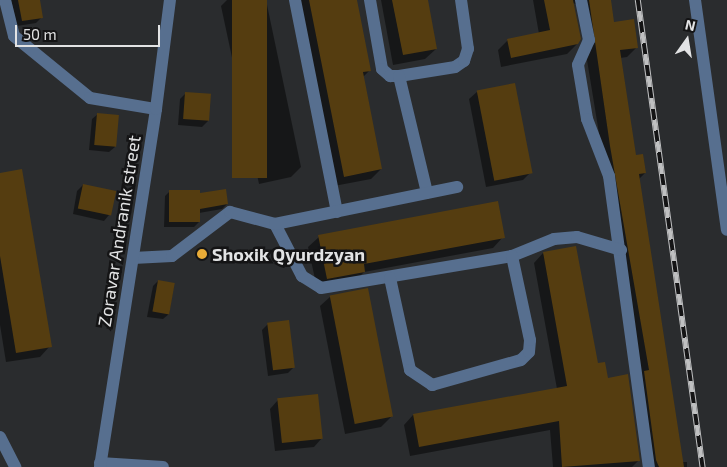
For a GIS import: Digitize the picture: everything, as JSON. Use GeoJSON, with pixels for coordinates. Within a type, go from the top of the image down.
{"type":"FeatureCollection","features":[{"type":"Feature","properties":{"kind":"street"},"geometry":{"type":"LineString","coordinates":[[5,0],[14,36],[90,98],[156,109]]}},
{"type":"Feature","properties":{"kind":"street","name":"Zoravar Andranik street"},"geometry":{"type":"LineString","coordinates":[[100,465],[156,109],[170,0]]}},
{"type":"Feature","properties":{"kind":"street"},"geometry":{"type":"LineString","coordinates":[[295,0],[337,212]]}},
{"type":"Feature","properties":{"kind":"street"},"geometry":{"type":"LineString","coordinates":[[370,0],[382,69],[390,76],[454,67],[464,61],[468,49],[461,0]]}},
{"type":"Feature","properties":{"kind":"street"},"geometry":{"type":"LineString","coordinates":[[581,0],[589,40],[578,65],[587,119],[609,176],[621,250],[649,467]]}},
{"type":"Feature","properties":{"kind":"street"},"geometry":{"type":"LineString","coordinates":[[695,0],[727,230]]}},
{"type":"Feature","properties":{"kind":"street"},"geometry":{"type":"LineString","coordinates":[[399,76],[427,193]]}},
{"type":"Feature","properties":{"kind":"street"},"geometry":{"type":"LineString","coordinates":[[133,258],[172,256],[230,212],[275,224],[457,187]]}},
{"type":"Feature","properties":{"kind":"street"},"geometry":{"type":"LineString","coordinates":[[275,224],[292,260],[310,284],[321,288],[390,278],[512,256],[554,239],[577,237],[621,250]]}},
{"type":"Feature","properties":{"kind":"street"},"geometry":{"type":"LineString","coordinates":[[390,278],[410,370],[432,385],[521,360],[529,352],[530,340],[512,256]]}},
{"type":"Feature","properties":{"kind":"street"},"geometry":{"type":"LineString","coordinates":[[0,437],[15,467]]}},
{"type":"Feature","properties":{"kind":"street"},"geometry":{"type":"LineString","coordinates":[[100,465],[163,467]]}},
{"type":"Feature","properties":{"kind":"building"},"geometry":{"type":"Polygon","coordinates":[[[18,0],[40,0],[43,18],[22,21],[18,0]]]}},
{"type":"Feature","properties":{"kind":"building"},"geometry":{"type":"Polygon","coordinates":[[[232,0],[267,0],[267,178],[232,178],[232,0]]]}},
{"type":"Feature","properties":{"kind":"building"},"geometry":{"type":"Polygon","coordinates":[[[309,0],[357,0],[371,71],[363,72],[382,169],[344,177],[309,0]]]}},
{"type":"Feature","properties":{"kind":"building"},"geometry":{"type":"Polygon","coordinates":[[[392,0],[428,0],[437,49],[403,55],[392,0]]]}},
{"type":"Feature","properties":{"kind":"building"},"geometry":{"type":"Polygon","coordinates":[[[544,0],[573,0],[581,39],[578,44],[511,58],[507,39],[550,30],[544,0]]]}},
{"type":"Feature","properties":{"kind":"building"},"geometry":{"type":"Polygon","coordinates":[[[589,0],[611,0],[614,22],[634,19],[638,48],[620,50],[636,155],[643,154],[646,173],[639,174],[684,467],[659,467],[656,460],[644,371],[649,370],[610,146],[589,0]]]}},
{"type":"Feature","properties":{"kind":"building"},"geometry":{"type":"Polygon","coordinates":[[[515,83],[533,173],[494,181],[477,90],[515,83]]]}},
{"type":"Feature","properties":{"kind":"building"},"geometry":{"type":"Polygon","coordinates":[[[185,92],[211,94],[209,121],[183,119],[185,92]]]}},
{"type":"Feature","properties":{"kind":"building"},"geometry":{"type":"Polygon","coordinates":[[[97,113],[119,115],[116,147],[94,145],[97,113]]]}},
{"type":"Feature","properties":{"kind":"building"},"geometry":{"type":"Polygon","coordinates":[[[22,169],[52,347],[16,353],[0,256],[0,173],[22,169]]]}},
{"type":"Feature","properties":{"kind":"building"},"geometry":{"type":"Polygon","coordinates":[[[83,184],[116,191],[111,216],[78,208],[83,184]]]}},
{"type":"Feature","properties":{"kind":"building"},"geometry":{"type":"Polygon","coordinates":[[[226,189],[228,204],[200,209],[200,222],[169,222],[169,190],[200,190],[200,193],[226,189]]]}},
{"type":"Feature","properties":{"kind":"building"},"geometry":{"type":"Polygon","coordinates":[[[498,201],[505,238],[364,264],[365,272],[327,279],[318,235],[498,201]]]}},
{"type":"Feature","properties":{"kind":"building"},"geometry":{"type":"Polygon","coordinates":[[[576,246],[598,363],[605,362],[608,378],[628,374],[640,461],[562,467],[559,421],[419,447],[413,414],[567,386],[543,252],[576,246]]]}},
{"type":"Feature","properties":{"kind":"building"},"geometry":{"type":"Polygon","coordinates":[[[158,280],[175,283],[169,314],[152,312],[158,280]]]}},
{"type":"Feature","properties":{"kind":"building"},"geometry":{"type":"Polygon","coordinates":[[[368,288],[393,417],[355,424],[330,295],[368,288]]]}},
{"type":"Feature","properties":{"kind":"building"},"geometry":{"type":"Polygon","coordinates":[[[289,320],[295,368],[273,370],[267,323],[289,320]]]}},
{"type":"Feature","properties":{"kind":"building"},"geometry":{"type":"Polygon","coordinates":[[[318,394],[323,439],[282,443],[277,398],[318,394]]]}},
{"type":"Feature","properties":{"kind":"railway"},"geometry":{"type":"LineString","coordinates":[[638,0],[703,467]]}},
{"type":"Feature","properties":{"kind":"place","name":"Shoxik Qyurdzyan"},"geometry":{"type":"Point","coordinates":[202,254]}}]}
